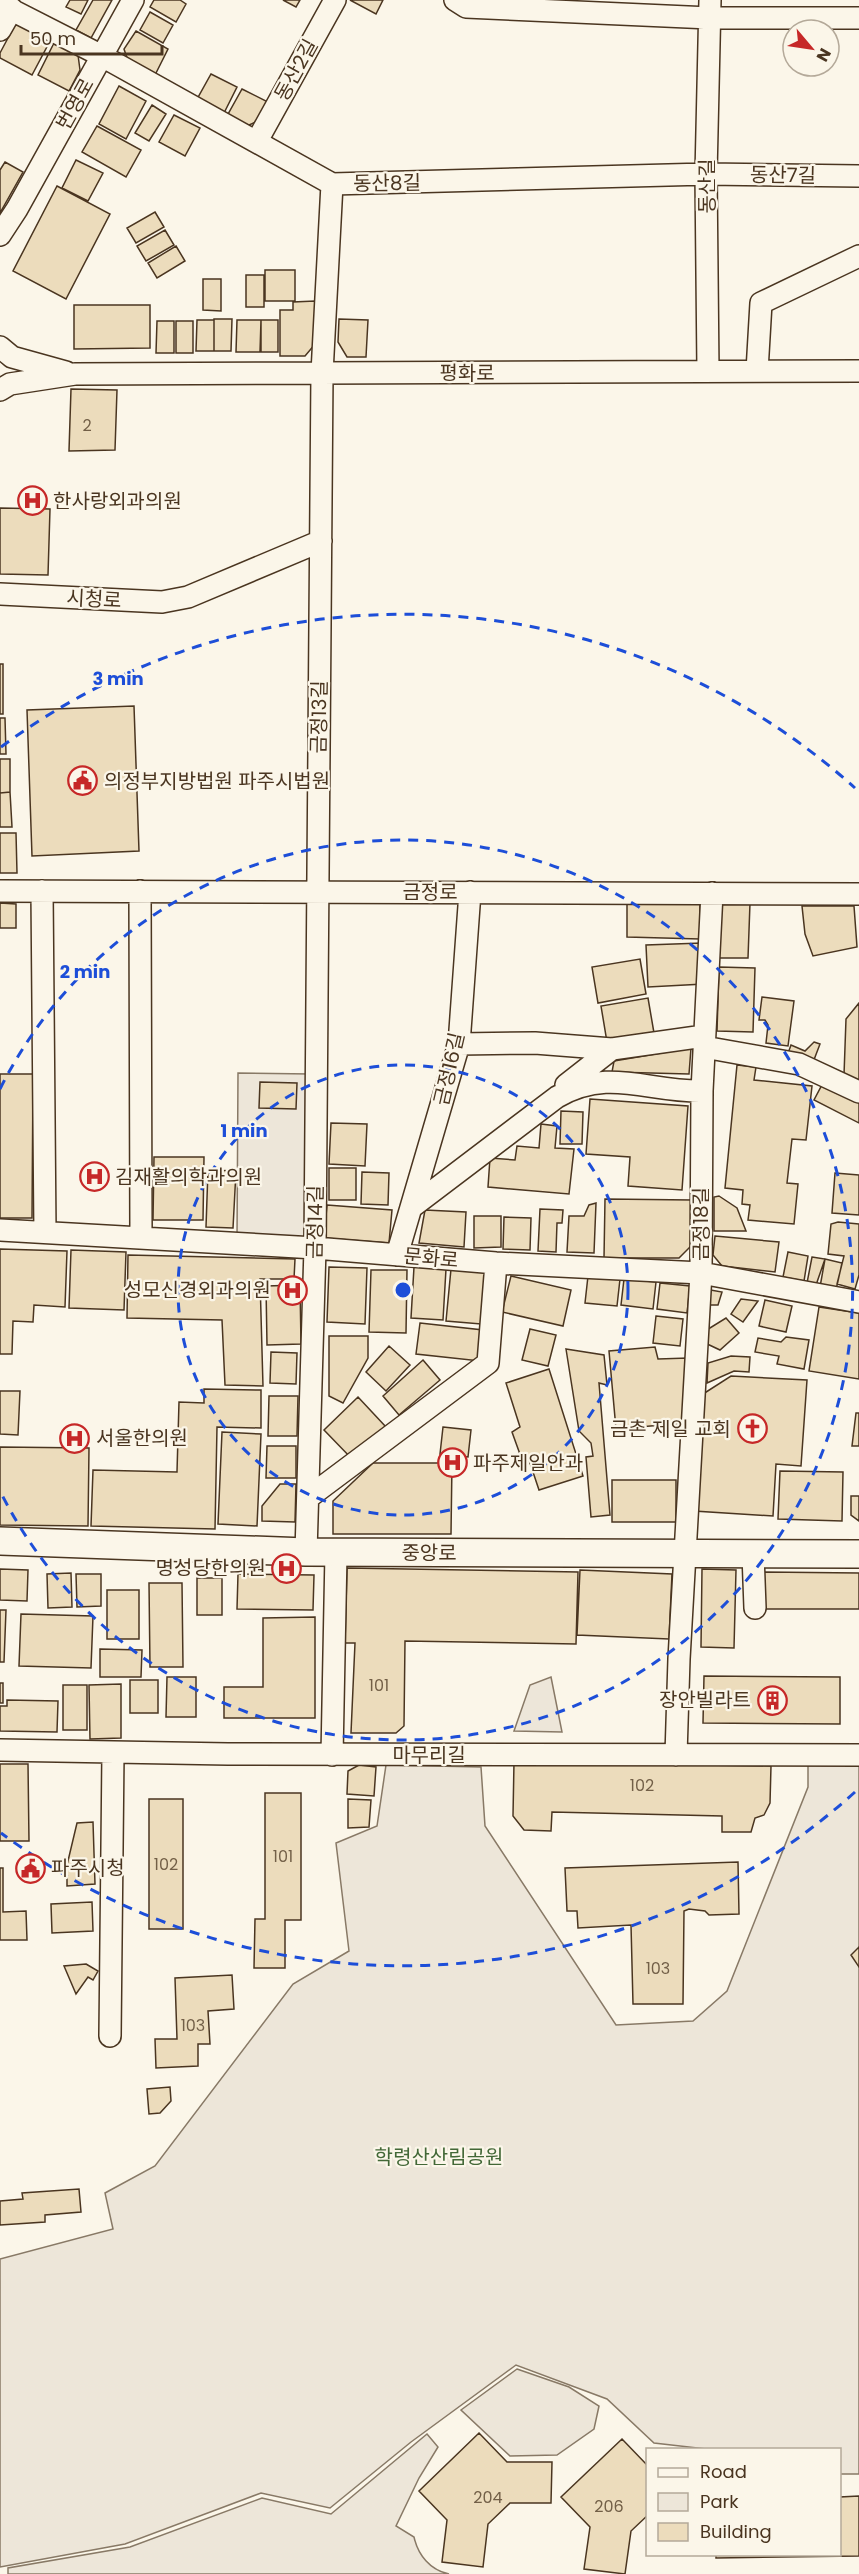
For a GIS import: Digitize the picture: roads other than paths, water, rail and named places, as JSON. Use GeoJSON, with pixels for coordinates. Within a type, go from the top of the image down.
{"type":"FeatureCollection","features":[{"type":"Feature","properties":{"kind":"main road","name":"중앙로"},"geometry":{"type":"LineString","coordinates":[[0,1542],[336,1553],[859,1554]]}},
{"type":"Feature","properties":{"kind":"street","name":"번영로"},"geometry":{"type":"LineString","coordinates":[[17,209],[133,0]]}},
{"type":"Feature","properties":{"kind":"street","name":"동산2길"},"geometry":{"type":"LineString","coordinates":[[257,141],[335,0]]}},
{"type":"Feature","properties":{"kind":"street"},"geometry":{"type":"LineString","coordinates":[[455,0],[466,7],[575,6],[710,9],[859,18]]}},
{"type":"Feature","properties":{"kind":"street","name":"동산8길"},"geometry":{"type":"LineString","coordinates":[[6,6],[102,56],[332,184],[706,174]]}},
{"type":"Feature","properties":{"kind":"street"},"geometry":{"type":"LineString","coordinates":[[0,30],[6,6]]}},
{"type":"Feature","properties":{"kind":"street","name":"동산길"},"geometry":{"type":"LineString","coordinates":[[708,372],[706,174],[710,9]]}},
{"type":"Feature","properties":{"kind":"street","name":"동산7길"},"geometry":{"type":"LineString","coordinates":[[706,174],[859,176]]}},
{"type":"Feature","properties":{"kind":"street","name":"금정13길"},"geometry":{"type":"LineString","coordinates":[[317,892],[322,373],[332,184]]}},
{"type":"Feature","properties":{"kind":"street"},"geometry":{"type":"LineString","coordinates":[[0,235],[17,209]]}},
{"type":"Feature","properties":{"kind":"street"},"geometry":{"type":"LineString","coordinates":[[0,255],[17,209]]}},
{"type":"Feature","properties":{"kind":"street"},"geometry":{"type":"LineString","coordinates":[[757,371],[761,303],[859,256]]}},
{"type":"Feature","properties":{"kind":"street"},"geometry":{"type":"LineString","coordinates":[[0,347],[12,357],[75,374]]}},
{"type":"Feature","properties":{"kind":"street","name":"평화로"},"geometry":{"type":"LineString","coordinates":[[75,374],[859,371]]}},
{"type":"Feature","properties":{"kind":"street"},"geometry":{"type":"LineString","coordinates":[[0,390],[10,384],[75,374]]}},
{"type":"Feature","properties":{"kind":"street","name":"시청로"},"geometry":{"type":"LineString","coordinates":[[0,594],[162,602],[188,597],[321,541]]}},
{"type":"Feature","properties":{"kind":"street","name":"금정로"},"geometry":{"type":"LineString","coordinates":[[0,891],[859,894]]}},
{"type":"Feature","properties":{"kind":"street"},"geometry":{"type":"LineString","coordinates":[[42,891],[45,1233]]}},
{"type":"Feature","properties":{"kind":"street"},"geometry":{"type":"LineString","coordinates":[[140,891],[141,1238]]}},
{"type":"Feature","properties":{"kind":"street","name":"금정14길"},"geometry":{"type":"LineString","coordinates":[[306,1552],[315,1248],[317,892]]}},
{"type":"Feature","properties":{"kind":"street","name":"금정16길"},"geometry":{"type":"LineString","coordinates":[[398,1255],[459,1044],[470,892]]}},
{"type":"Feature","properties":{"kind":"street","name":"금정18길"},"geometry":{"type":"LineString","coordinates":[[676,1755],[684,1554],[701,1273],[702,1091],[712,893]]}},
{"type":"Feature","properties":{"kind":"street"},"geometry":{"type":"LineString","coordinates":[[459,1044],[535,1043],[612,1049],[704,1041],[799,1064],[859,1092]]}},
{"type":"Feature","properties":{"kind":"street"},"geometry":{"type":"LineString","coordinates":[[557,1097],[569,1082],[612,1049]]}},
{"type":"Feature","properties":{"kind":"street"},"geometry":{"type":"LineString","coordinates":[[412,1207],[557,1097],[573,1088],[590,1083],[625,1082],[702,1091]]}},
{"type":"Feature","properties":{"kind":"street","name":"문화로"},"geometry":{"type":"LineString","coordinates":[[0,1230],[315,1248],[496,1263],[701,1273],[859,1302]]}},
{"type":"Feature","properties":{"kind":"street"},"geometry":{"type":"LineString","coordinates":[[309,1497],[488,1364],[496,1263]]}},
{"type":"Feature","properties":{"kind":"street"},"geometry":{"type":"LineString","coordinates":[[332,1755],[336,1553]]}},
{"type":"Feature","properties":{"kind":"street"},"geometry":{"type":"LineString","coordinates":[[753,1554],[755,1608]]}},
{"type":"Feature","properties":{"kind":"street","name":"마무리길"},"geometry":{"type":"LineString","coordinates":[[0,1750],[332,1755],[859,1755]]}},
{"type":"Feature","properties":{"kind":"street"},"geometry":{"type":"LineString","coordinates":[[110,2036],[113,1753]]}},
{"type":"Feature","properties":{"kind":"place","name":"한사랑외과의원"},"geometry":{"type":"Point","coordinates":[32,501]}},
{"type":"Feature","properties":{"kind":"place","name":"의정부지방법원 파주시법원"},"geometry":{"type":"Point","coordinates":[83,781]}},
{"type":"Feature","properties":{"kind":"place","name":"김재활의학과의원"},"geometry":{"type":"Point","coordinates":[94,1177]}},
{"type":"Feature","properties":{"kind":"place","name":"성모신경외과의원"},"geometry":{"type":"Point","coordinates":[292,1290]}},
{"type":"Feature","properties":{"kind":"place","name":"금촌 제일 교회"},"geometry":{"type":"Point","coordinates":[752,1429]}},
{"type":"Feature","properties":{"kind":"place","name":"서울한의원"},"geometry":{"type":"Point","coordinates":[75,1438]}},
{"type":"Feature","properties":{"kind":"place","name":"파주제일안과"},"geometry":{"type":"Point","coordinates":[452,1463]}},
{"type":"Feature","properties":{"kind":"place","name":"명성당한의원"},"geometry":{"type":"Point","coordinates":[287,1568]}},
{"type":"Feature","properties":{"kind":"place","name":"장안빌라트"},"geometry":{"type":"Point","coordinates":[772,1700]}},
{"type":"Feature","properties":{"kind":"place","name":"파주시청"},"geometry":{"type":"Point","coordinates":[30,1868]}},
{"type":"Feature","properties":{"kind":"park label","name":"학령산산림공원"},"geometry":{"type":"Point","coordinates":[439,2157]}}]}
